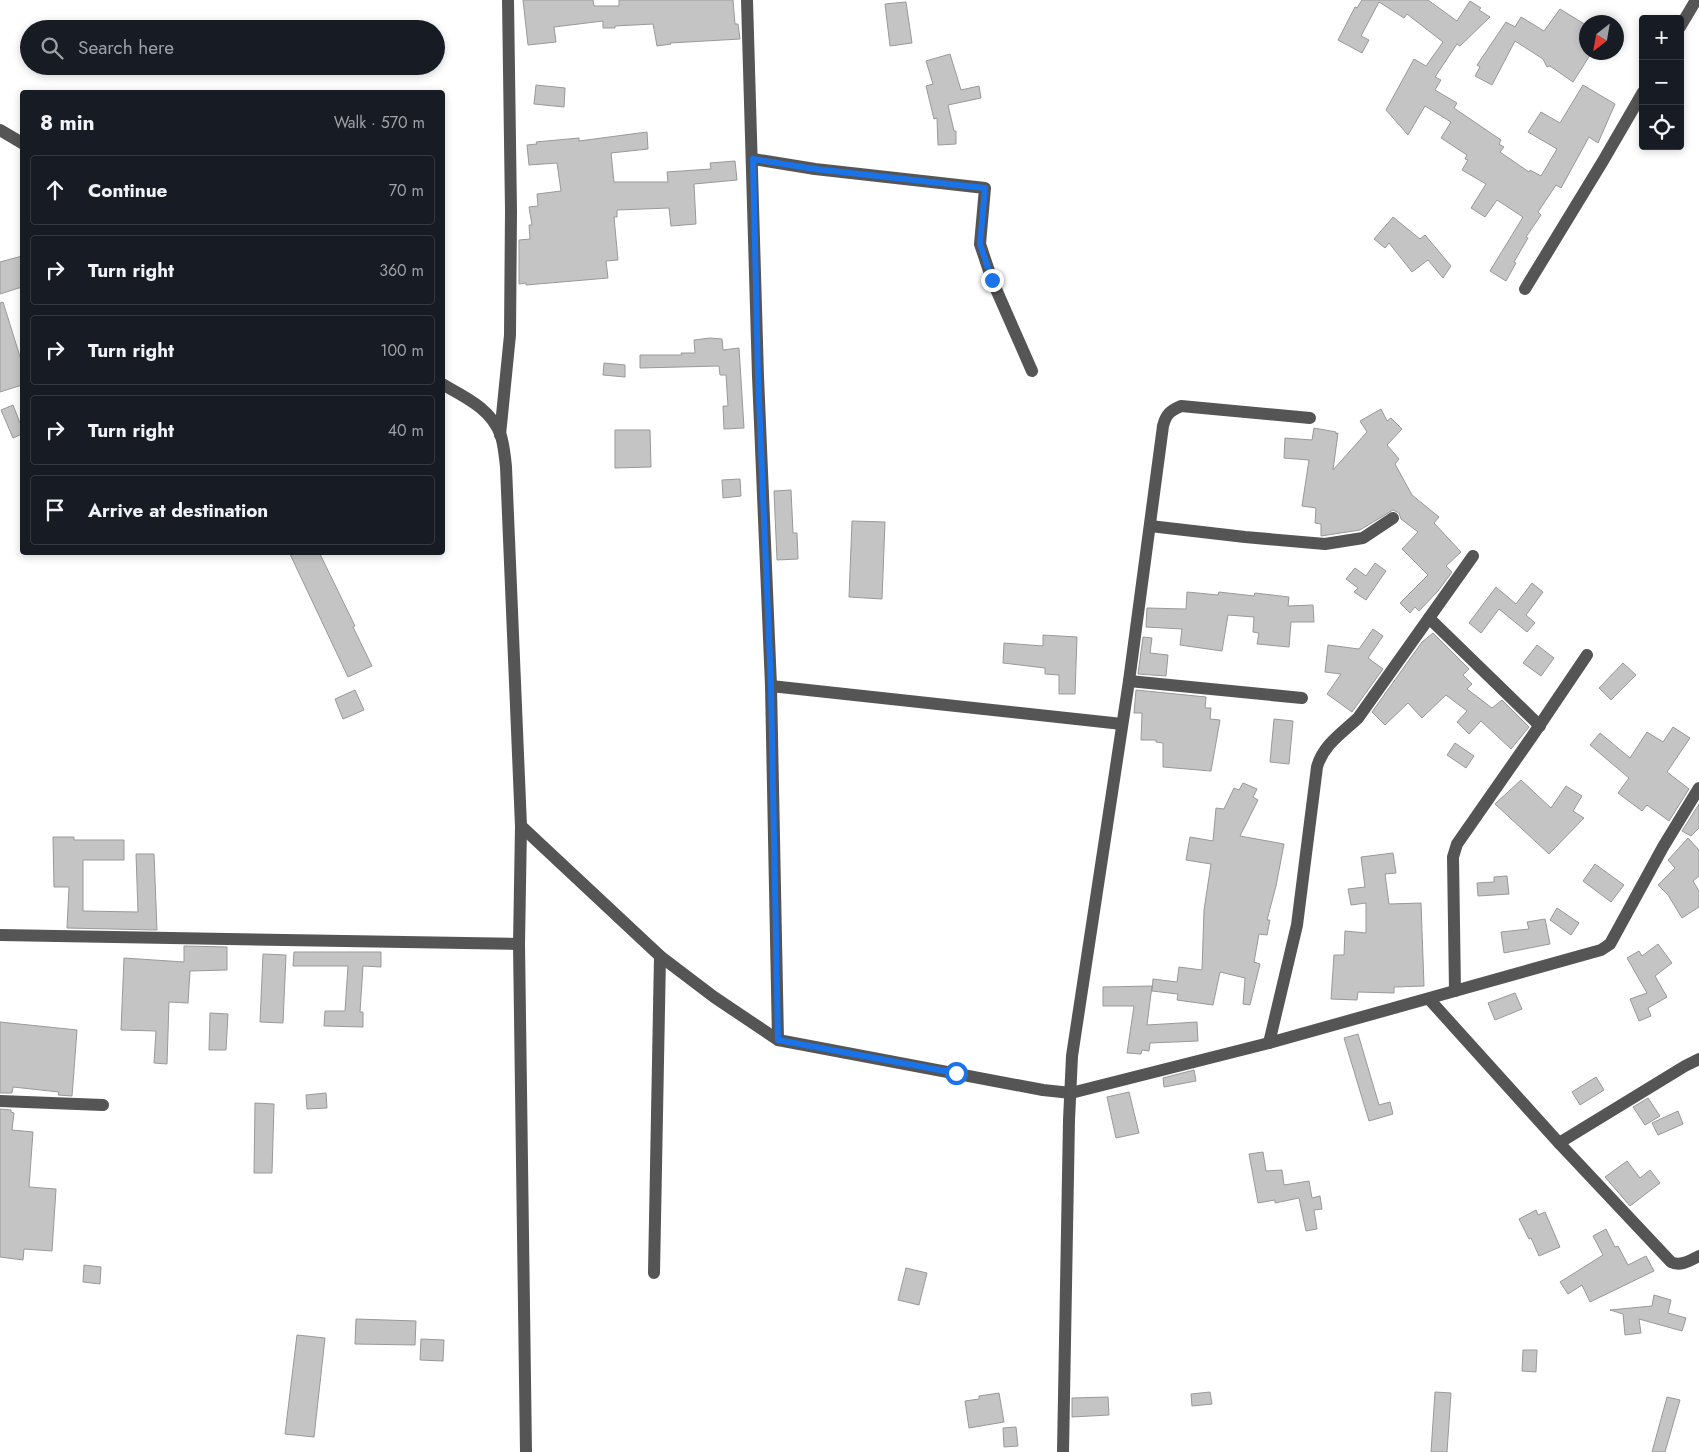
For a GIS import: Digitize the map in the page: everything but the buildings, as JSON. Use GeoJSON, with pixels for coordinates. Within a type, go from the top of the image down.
{"type":"FeatureCollection","features":[{"type":"Feature","properties":{"kind":"street"},"geometry":{"type":"LineString","coordinates":[[508,0],[511,211],[510,335],[500,435],[506,467],[521,826],[519,944],[526,1452]]}},
{"type":"Feature","properties":{"kind":"street"},"geometry":{"type":"LineString","coordinates":[[747,0],[758,376],[771,686],[778,1040]]}},
{"type":"Feature","properties":{"kind":"street"},"geometry":{"type":"LineString","coordinates":[[1684,20],[1696,0]]}},
{"type":"Feature","properties":{"kind":"street"},"geometry":{"type":"LineString","coordinates":[[1525,289],[1639,99]]}},
{"type":"Feature","properties":{"kind":"street"},"geometry":{"type":"LineString","coordinates":[[0,130],[20,141]]}},
{"type":"Feature","properties":{"kind":"street"},"geometry":{"type":"LineString","coordinates":[[753,159],[815,169],[985,188],[980,244],[992,280],[1032,371]]}},
{"type":"Feature","properties":{"kind":"street"},"geometry":{"type":"LineString","coordinates":[[445,386],[472,400],[489,416],[500,435]]}},
{"type":"Feature","properties":{"kind":"street"},"geometry":{"type":"LineString","coordinates":[[1063,1452],[1069,1120],[1072,1056],[1129,681],[1163,426],[1171,410],[1181,406],[1310,418]]}},
{"type":"Feature","properties":{"kind":"street"},"geometry":{"type":"LineString","coordinates":[[1150,526],[1325,544],[1363,538],[1393,518]]}},
{"type":"Feature","properties":{"kind":"street"},"geometry":{"type":"LineString","coordinates":[[1269,1044],[1297,925],[1320,756],[1334,739],[1358,718],[1473,556]]}},
{"type":"Feature","properties":{"kind":"street"},"geometry":{"type":"LineString","coordinates":[[1429,618],[1540,726]]}},
{"type":"Feature","properties":{"kind":"street"},"geometry":{"type":"LineString","coordinates":[[1455,991],[1452,857],[1457,844],[1540,726],[1587,655]]}},
{"type":"Feature","properties":{"kind":"street"},"geometry":{"type":"LineString","coordinates":[[1129,681],[1302,698]]}},
{"type":"Feature","properties":{"kind":"street"},"geometry":{"type":"LineString","coordinates":[[771,686],[1122,724]]}},
{"type":"Feature","properties":{"kind":"street"},"geometry":{"type":"LineString","coordinates":[[521,826],[660,956],[714,997],[778,1040],[1043,1090],[1071,1093],[1269,1044],[1601,950],[1610,944],[1663,847],[1699,788]]}},
{"type":"Feature","properties":{"kind":"street"},"geometry":{"type":"LineString","coordinates":[[0,936],[519,944]]}},
{"type":"Feature","properties":{"kind":"street"},"geometry":{"type":"LineString","coordinates":[[654,1273],[660,956]]}},
{"type":"Feature","properties":{"kind":"street"},"geometry":{"type":"LineString","coordinates":[[1429,998],[1558,1143],[1671,1262],[1679,1264],[1699,1256]]}},
{"type":"Feature","properties":{"kind":"street"},"geometry":{"type":"LineString","coordinates":[[1558,1143],[1699,1059]]}},
{"type":"Feature","properties":{"kind":"street"},"geometry":{"type":"LineString","coordinates":[[0,1101],[103,1105]]}},
{"type":"Feature","properties":{"kind":"route"},"geometry":{"type":"LineString","coordinates":[[956,1073],[778,1040],[771,686],[758,376],[753,159],[815,169],[985,188],[980,244],[992,280]]}}]}
